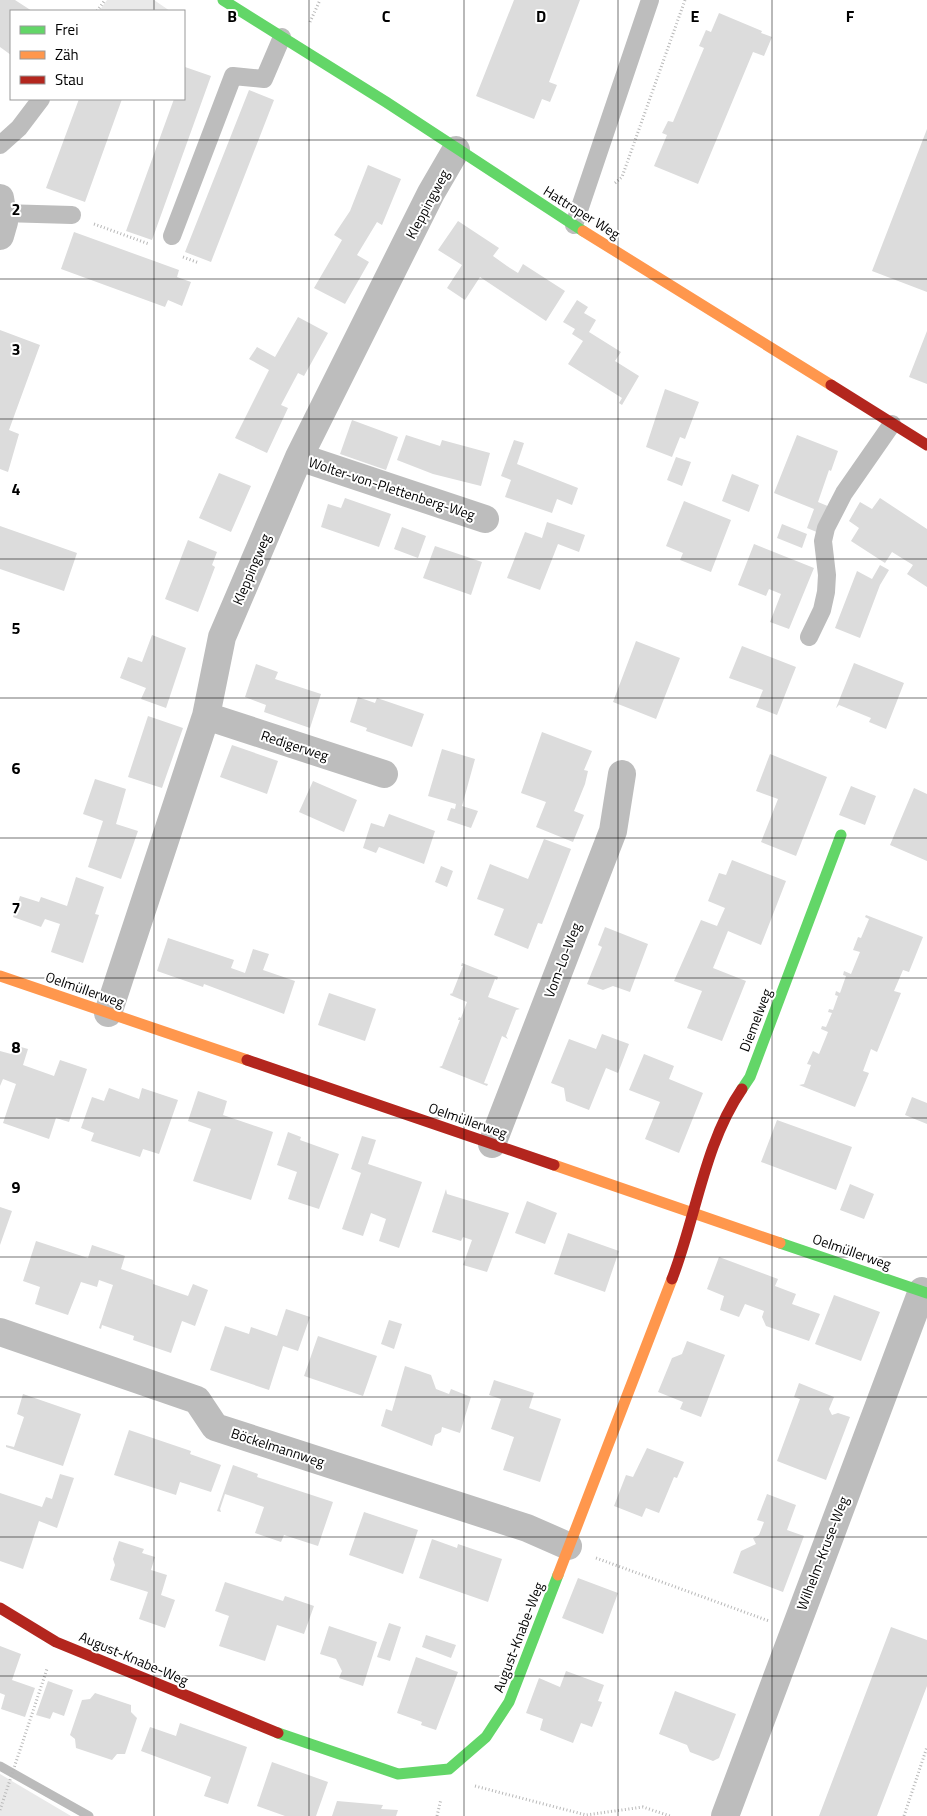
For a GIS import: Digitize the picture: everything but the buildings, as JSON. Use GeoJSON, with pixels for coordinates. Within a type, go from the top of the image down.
{"type":"FeatureCollection","features":[{"type":"Feature","properties":{"kind":"street","name":"Hattroper Weg"},"geometry":{"type":"LineString","coordinates":[[223,0],[456,150],[927,445]]}},
{"type":"Feature","properties":{"kind":"street","name":"Kleppingweg"},"geometry":{"type":"LineString","coordinates":[[108,1013],[206,716],[222,637],[299,457],[431,193],[456,150]]}},
{"type":"Feature","properties":{"kind":"street","name":"Wolter-von-Plettenberg-Weg"},"geometry":{"type":"LineString","coordinates":[[299,457],[485,519]]}},
{"type":"Feature","properties":{"kind":"street","name":"Redigerweg"},"geometry":{"type":"LineString","coordinates":[[206,716],[384,774]]}},
{"type":"Feature","properties":{"kind":"street","name":"Vom-Lo-Weg"},"geometry":{"type":"LineString","coordinates":[[492,1144],[613,831],[622,774]]}},
{"type":"Feature","properties":{"kind":"street","name":"Diemelweg"},"geometry":{"type":"LineString","coordinates":[[694,1213],[708,1168],[737,1093],[750,1077],[841,835]]}},
{"type":"Feature","properties":{"kind":"street","name":"Oelmüllerweg"},"geometry":{"type":"LineString","coordinates":[[0,976],[925,1292]]}},
{"type":"Feature","properties":{"kind":"street","name":"August-Knabe-Weg"},"geometry":{"type":"LineString","coordinates":[[0,1608],[56,1642],[259,1726],[398,1774],[449,1769],[486,1737],[509,1702],[684,1248],[694,1213]]}},
{"type":"Feature","properties":{"kind":"street","name":"Wilhelm-Kruse-Weg"},"geometry":{"type":"LineString","coordinates":[[725,1816],[793,1630],[925,1292]]}},
{"type":"Feature","properties":{"kind":"street","name":"Böckelmannweg"},"geometry":{"type":"LineString","coordinates":[[0,1332],[196,1400],[215,1427],[527,1528],[568,1546]]}},
{"type":"Feature","properties":{"kind":"lane"},"geometry":{"type":"LineString","coordinates":[[574,224],[650,0]]}},
{"type":"Feature","properties":{"kind":"lane"},"geometry":{"type":"LineString","coordinates":[[172,236],[234,76],[264,79],[282,37]]}},
{"type":"Feature","properties":{"kind":"lane"},"geometry":{"type":"LineString","coordinates":[[0,145],[19,128],[40,100]]}},
{"type":"Feature","properties":{"kind":"lane"},"geometry":{"type":"LineString","coordinates":[[1,216],[72,215]]}},
{"type":"Feature","properties":{"kind":"lane"},"geometry":{"type":"LineString","coordinates":[[808,637],[822,610],[826,592],[827,576],[823,541],[826,528],[844,493],[892,424]]}},
{"type":"Feature","properties":{"kind":"path"},"geometry":{"type":"LineString","coordinates":[[608,190],[622,177],[685,0]]}},
{"type":"Feature","properties":{"kind":"path"},"geometry":{"type":"LineString","coordinates":[[72,215],[153,246]]}},
{"type":"Feature","properties":{"kind":"path"},"geometry":{"type":"LineString","coordinates":[[180,256],[199,263]]}},
{"type":"Feature","properties":{"kind":"path"},"geometry":{"type":"LineString","coordinates":[[568,1546],[793,1630]]}},
{"type":"Feature","properties":{"kind":"path"},"geometry":{"type":"LineString","coordinates":[[0,1810],[56,1642]]}},
{"type":"Feature","properties":{"kind":"path"},"geometry":{"type":"LineString","coordinates":[[904,1816],[927,1747]]}},
{"type":"Feature","properties":{"kind":"path"},"geometry":{"type":"LineString","coordinates":[[437,1816],[449,1769],[474,1786],[586,1815],[643,1806],[670,1816]]}},
{"type":"Feature","properties":{"kind":"shaded area"},"geometry":{"type":"Polygon","coordinates":[[[107,0],[154,0],[169,10],[100,10],[107,0]]]}},
{"type":"Feature","properties":{"kind":"shaded area"},"geometry":{"type":"Polygon","coordinates":[[[0,1774],[71,1816],[0,1816],[0,1774]]]}},
{"type":"Feature","properties":{"kind":"waterway"},"geometry":{"type":"LineString","coordinates":[[0,1766],[89,1816]]}},
{"type":"Feature","properties":{"kind":"traffic: fast"},"geometry":{"type":"LineString","coordinates":[[223,0],[386,102],[583,231]]}},
{"type":"Feature","properties":{"kind":"traffic: fast"},"geometry":{"type":"LineString","coordinates":[[742,1089],[750,1077],[841,835]]}},
{"type":"Feature","properties":{"kind":"traffic: fast"},"geometry":{"type":"LineString","coordinates":[[780,1243],[927,1293]]}},
{"type":"Feature","properties":{"kind":"traffic: fast"},"geometry":{"type":"LineString","coordinates":[[278,1733],[398,1774],[449,1769],[486,1737],[509,1702],[558,1575]]}},
{"type":"Feature","properties":{"kind":"traffic: slow"},"geometry":{"type":"LineString","coordinates":[[583,231],[831,385]]}},
{"type":"Feature","properties":{"kind":"traffic: slow"},"geometry":{"type":"LineString","coordinates":[[0,976],[247,1060]]}},
{"type":"Feature","properties":{"kind":"traffic: slow"},"geometry":{"type":"LineString","coordinates":[[554,1165],[780,1243]]}},
{"type":"Feature","properties":{"kind":"traffic: slow"},"geometry":{"type":"LineString","coordinates":[[558,1575],[672,1279]]}},
{"type":"Feature","properties":{"kind":"traffic: jam"},"geometry":{"type":"LineString","coordinates":[[831,385],[927,445]]}},
{"type":"Feature","properties":{"kind":"traffic: jam"},"geometry":{"type":"LineString","coordinates":[[247,1060],[554,1165]]}},
{"type":"Feature","properties":{"kind":"traffic: jam"},"geometry":{"type":"LineString","coordinates":[[672,1279],[709,1157],[729,1110],[742,1089]]}},
{"type":"Feature","properties":{"kind":"traffic: jam"},"geometry":{"type":"LineString","coordinates":[[0,1608],[56,1642],[278,1733]]}}]}
